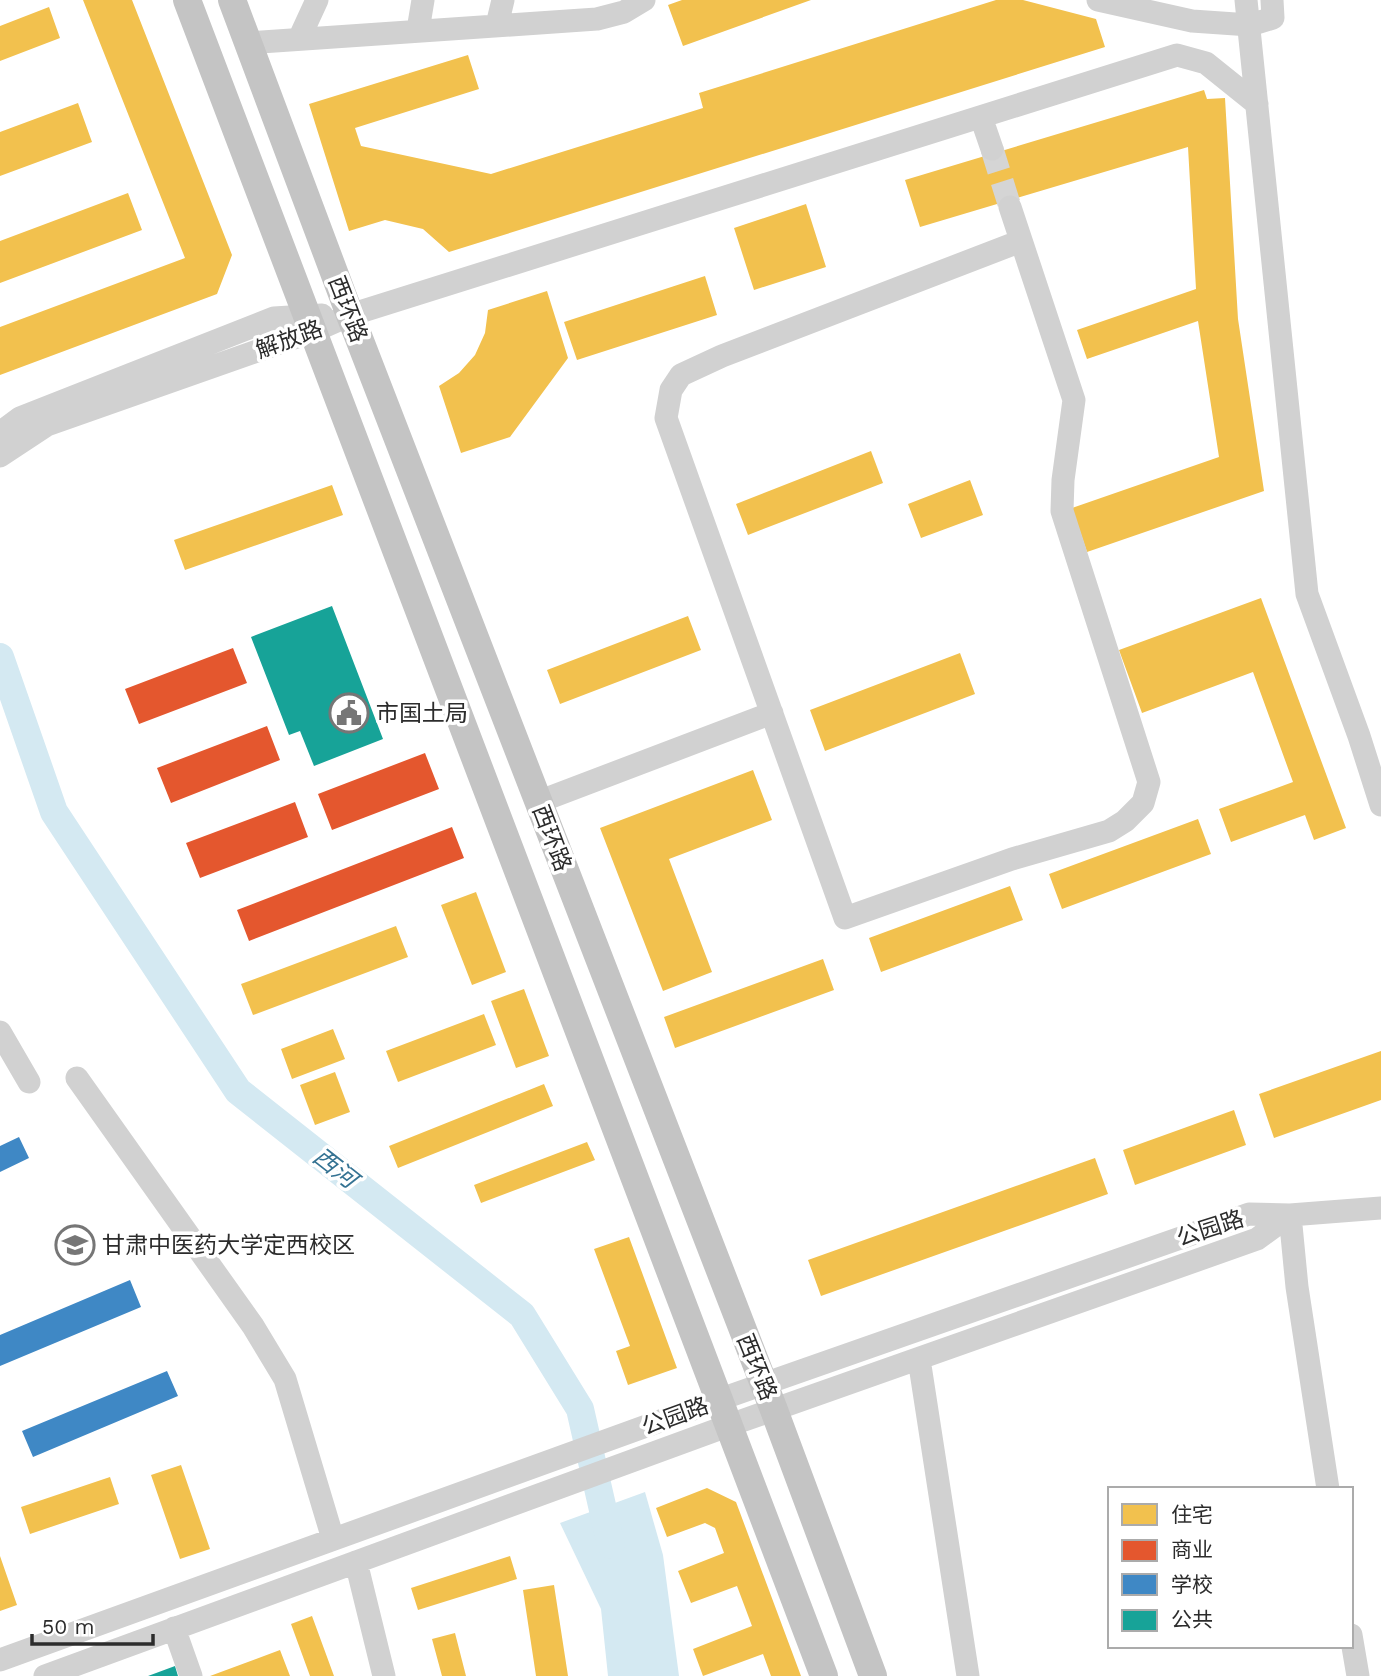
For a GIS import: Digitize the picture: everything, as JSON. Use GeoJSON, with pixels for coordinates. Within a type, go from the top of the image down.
{"type":"FeatureCollection","features":[{"type":"Feature","properties":{"kind":"main road","name":"西环路"},"geometry":{"type":"LineString","coordinates":[[187,0],[824,1676]]}},
{"type":"Feature","properties":{"kind":"main road","name":"西环路"},"geometry":{"type":"LineString","coordinates":[[232,0],[350,315],[873,1676]]}},
{"type":"Feature","properties":{"kind":"street"},"geometry":{"type":"LineString","coordinates":[[299,39],[317,0]]}},
{"type":"Feature","properties":{"kind":"street"},"geometry":{"type":"LineString","coordinates":[[418,30],[423,0]]}},
{"type":"Feature","properties":{"kind":"street"},"geometry":{"type":"LineString","coordinates":[[497,25],[503,0]]}},
{"type":"Feature","properties":{"kind":"street"},"geometry":{"type":"LineString","coordinates":[[248,43],[497,25],[547,11],[597,19],[624,12],[644,0]]}},
{"type":"Feature","properties":{"kind":"street"},"geometry":{"type":"LineString","coordinates":[[1098,0],[1192,21],[1250,25],[1273,18],[1272,0]]}},
{"type":"Feature","properties":{"kind":"street"},"geometry":{"type":"LineString","coordinates":[[1246,0],[1307,594],[1381,805]]}},
{"type":"Feature","properties":{"kind":"street","name":"解放路"},"geometry":{"type":"LineString","coordinates":[[0,456],[47,425],[311,323],[350,315],[1177,55],[1206,63],[1257,104]]}},
{"type":"Feature","properties":{"kind":"street"},"geometry":{"type":"LineString","coordinates":[[981,117],[992,149]]}},
{"type":"Feature","properties":{"kind":"street"},"geometry":{"type":"LineString","coordinates":[[1010,207],[1074,400],[1063,480],[1062,511],[1149,782],[1143,803],[1125,821],[1109,831],[1012,859],[845,918],[666,418],[671,390],[681,375],[722,356],[1021,241]]}},
{"type":"Feature","properties":{"kind":"street","name":"解放路"},"geometry":{"type":"LineString","coordinates":[[0,433],[20,418],[274,318],[311,323]]}},
{"type":"Feature","properties":{"kind":"street"},"geometry":{"type":"LineString","coordinates":[[538,802],[772,713]]}},
{"type":"Feature","properties":{"kind":"street"},"geometry":{"type":"LineString","coordinates":[[0,1032],[29,1082]]}},
{"type":"Feature","properties":{"kind":"street"},"geometry":{"type":"LineString","coordinates":[[77,1078],[253,1326],[285,1378],[333,1539]]}},
{"type":"Feature","properties":{"kind":"street"},"geometry":{"type":"LineString","coordinates":[[1328,1487],[1297,1287],[1290,1215],[1381,1208]]}},
{"type":"Feature","properties":{"kind":"street","name":"公园路"},"geometry":{"type":"LineString","coordinates":[[0,1660],[635,1431],[725,1413],[768,1398],[1250,1214],[1290,1215]]}},
{"type":"Feature","properties":{"kind":"street","name":"公园路"},"geometry":{"type":"LineString","coordinates":[[768,1398],[919,1359],[1257,1239],[1290,1215]]}},
{"type":"Feature","properties":{"kind":"street"},"geometry":{"type":"LineString","coordinates":[[919,1359],[968,1676]]}},
{"type":"Feature","properties":{"kind":"street","name":"公园路"},"geometry":{"type":"LineString","coordinates":[[45,1676],[640,1458],[725,1413]]}},
{"type":"Feature","properties":{"kind":"street"},"geometry":{"type":"LineString","coordinates":[[356,1562],[384,1676]]}},
{"type":"Feature","properties":{"kind":"street"},"geometry":{"type":"LineString","coordinates":[[174,1628],[191,1676]]}},
{"type":"Feature","properties":{"kind":"street"},"geometry":{"type":"LineString","coordinates":[[1353,1647],[1358,1676]]}},
{"type":"Feature","properties":{"kind":"water"},"geometry":{"type":"Polygon","coordinates":[[[645,1492],[663,1555],[679,1676],[608,1676],[601,1609],[560,1523],[645,1492]]]}},
{"type":"Feature","properties":{"kind":"building: 住宅"},"geometry":{"type":"Polygon","coordinates":[[[83,0],[132,0],[232,255],[217,294],[0,375],[0,327],[185,258],[83,0]]]}},
{"type":"Feature","properties":{"kind":"building: 住宅"},"geometry":{"type":"Polygon","coordinates":[[[682,0],[811,0],[683,46],[668,5],[682,0]]]}},
{"type":"Feature","properties":{"kind":"building: 住宅"},"geometry":{"type":"Polygon","coordinates":[[[996,0],[1023,0],[1096,19],[1105,47],[449,252],[423,229],[385,220],[349,231],[309,104],[468,55],[479,89],[355,128],[361,146],[491,174],[703,108],[699,93],[996,0]]]}},
{"type":"Feature","properties":{"kind":"building: 住宅"},"geometry":{"type":"Polygon","coordinates":[[[49,7],[60,38],[0,61],[0,26],[49,7]]]}},
{"type":"Feature","properties":{"kind":"building: 住宅"},"geometry":{"type":"Polygon","coordinates":[[[1204,90],[1207,99],[1225,98],[1238,319],[1264,491],[1087,552],[1072,508],[1219,457],[1198,321],[1087,359],[1077,330],[1196,289],[1188,147],[920,227],[905,180],[1204,90]]]}},
{"type":"Feature","properties":{"kind":"building: 住宅"},"geometry":{"type":"Polygon","coordinates":[[[78,103],[92,142],[0,176],[0,132],[78,103]]]}},
{"type":"Feature","properties":{"kind":"building: 住宅"},"geometry":{"type":"Polygon","coordinates":[[[128,193],[142,230],[0,283],[0,241],[128,193]]]}},
{"type":"Feature","properties":{"kind":"building: 住宅"},"geometry":{"type":"Polygon","coordinates":[[[806,204],[826,267],[754,290],[734,228],[806,204]]]}},
{"type":"Feature","properties":{"kind":"building: 住宅"},"geometry":{"type":"Polygon","coordinates":[[[705,276],[717,315],[577,360],[564,322],[705,276]]]}},
{"type":"Feature","properties":{"kind":"building: 住宅"},"geometry":{"type":"Polygon","coordinates":[[[547,291],[568,358],[510,437],[461,453],[439,386],[459,373],[475,355],[485,333],[488,310],[547,291]]]}},
{"type":"Feature","properties":{"kind":"building: 住宅"},"geometry":{"type":"Polygon","coordinates":[[[871,451],[883,483],[748,535],[736,504],[871,451]]]}},
{"type":"Feature","properties":{"kind":"building: 住宅"},"geometry":{"type":"Polygon","coordinates":[[[970,480],[983,515],[921,538],[908,504],[970,480]]]}},
{"type":"Feature","properties":{"kind":"building: 住宅"},"geometry":{"type":"Polygon","coordinates":[[[332,485],[343,515],[185,570],[174,540],[332,485]]]}},
{"type":"Feature","properties":{"kind":"building: 住宅"},"geometry":{"type":"Polygon","coordinates":[[[1261,598],[1346,828],[1314,840],[1305,815],[1231,842],[1219,809],[1293,782],[1253,672],[1142,713],[1119,650],[1261,598]]]}},
{"type":"Feature","properties":{"kind":"building: 住宅"},"geometry":{"type":"Polygon","coordinates":[[[688,616],[701,650],[560,704],[547,670],[688,616]]]}},
{"type":"Feature","properties":{"kind":"building: 住宅"},"geometry":{"type":"Polygon","coordinates":[[[960,653],[975,694],[825,751],[810,710],[960,653]]]}},
{"type":"Feature","properties":{"kind":"building: 住宅"},"geometry":{"type":"Polygon","coordinates":[[[753,770],[772,820],[669,859],[712,972],[663,991],[600,828],[753,770]]]}},
{"type":"Feature","properties":{"kind":"building: 住宅"},"geometry":{"type":"Polygon","coordinates":[[[1198,819],[1211,854],[1062,909],[1049,874],[1198,819]]]}},
{"type":"Feature","properties":{"kind":"building: 住宅"},"geometry":{"type":"Polygon","coordinates":[[[1010,886],[1023,920],[881,972],[869,938],[1010,886]]]}},
{"type":"Feature","properties":{"kind":"building: 住宅"},"geometry":{"type":"Polygon","coordinates":[[[476,892],[506,972],[472,985],[441,905],[476,892]]]}},
{"type":"Feature","properties":{"kind":"building: 住宅"},"geometry":{"type":"Polygon","coordinates":[[[396,926],[408,957],[253,1015],[241,984],[396,926]]]}},
{"type":"Feature","properties":{"kind":"building: 住宅"},"geometry":{"type":"Polygon","coordinates":[[[823,959],[834,990],[675,1048],[664,1017],[823,959]]]}},
{"type":"Feature","properties":{"kind":"building: 住宅"},"geometry":{"type":"Polygon","coordinates":[[[524,989],[549,1056],[516,1068],[491,1001],[524,989]]]}},
{"type":"Feature","properties":{"kind":"building: 住宅"},"geometry":{"type":"Polygon","coordinates":[[[484,1014],[496,1045],[398,1082],[386,1051],[484,1014]]]}},
{"type":"Feature","properties":{"kind":"building: 住宅"},"geometry":{"type":"Polygon","coordinates":[[[333,1029],[345,1059],[292,1079],[281,1049],[333,1029]]]}},
{"type":"Feature","properties":{"kind":"building: 住宅"},"geometry":{"type":"Polygon","coordinates":[[[1381,1051],[1381,1100],[1274,1138],[1259,1094],[1381,1051]]]}},
{"type":"Feature","properties":{"kind":"building: 住宅"},"geometry":{"type":"Polygon","coordinates":[[[335,1072],[350,1112],[315,1125],[300,1085],[335,1072]]]}},
{"type":"Feature","properties":{"kind":"building: 住宅"},"geometry":{"type":"Polygon","coordinates":[[[544,1084],[553,1106],[398,1168],[389,1146],[544,1084]]]}},
{"type":"Feature","properties":{"kind":"building: 住宅"},"geometry":{"type":"Polygon","coordinates":[[[1234,1110],[1246,1145],[1135,1185],[1123,1150],[1234,1110]]]}},
{"type":"Feature","properties":{"kind":"building: 住宅"},"geometry":{"type":"Polygon","coordinates":[[[587,1142],[595,1160],[481,1203],[474,1185],[587,1142]]]}},
{"type":"Feature","properties":{"kind":"building: 住宅"},"geometry":{"type":"Polygon","coordinates":[[[1095,1158],[1108,1194],[821,1296],[808,1260],[1095,1158]]]}},
{"type":"Feature","properties":{"kind":"building: 住宅"},"geometry":{"type":"Polygon","coordinates":[[[629,1237],[677,1368],[628,1385],[616,1351],[630,1346],[594,1249],[629,1237]]]}},
{"type":"Feature","properties":{"kind":"building: 住宅"},"geometry":{"type":"Polygon","coordinates":[[[181,1465],[210,1549],[180,1559],[151,1475],[181,1465]]]}},
{"type":"Feature","properties":{"kind":"building: 住宅"},"geometry":{"type":"Polygon","coordinates":[[[110,1477],[119,1504],[30,1534],[21,1507],[110,1477]]]}},
{"type":"Feature","properties":{"kind":"building: 住宅"},"geometry":{"type":"Polygon","coordinates":[[[707,1488],[736,1502],[801,1676],[771,1676],[763,1654],[703,1676],[693,1649],[752,1626],[737,1586],[691,1603],[678,1571],[724,1553],[715,1528],[705,1523],[667,1537],[656,1508],[707,1488]]]}},
{"type":"Feature","properties":{"kind":"building: 住宅"},"geometry":{"type":"Polygon","coordinates":[[[0,1556],[17,1605],[0,1611],[0,1556]]]}},
{"type":"Feature","properties":{"kind":"building: 住宅"},"geometry":{"type":"Polygon","coordinates":[[[510,1556],[517,1579],[418,1610],[411,1588],[510,1556]]]}},
{"type":"Feature","properties":{"kind":"building: 住宅"},"geometry":{"type":"Polygon","coordinates":[[[554,1585],[568,1676],[536,1676],[523,1590],[554,1585]]]}},
{"type":"Feature","properties":{"kind":"building: 住宅"},"geometry":{"type":"Polygon","coordinates":[[[312,1616],[334,1676],[310,1676],[291,1624],[312,1616]]]}},
{"type":"Feature","properties":{"kind":"building: 住宅"},"geometry":{"type":"Polygon","coordinates":[[[455,1633],[466,1676],[442,1676],[432,1639],[455,1633]]]}},
{"type":"Feature","properties":{"kind":"building: 住宅"},"geometry":{"type":"Polygon","coordinates":[[[280,1650],[290,1676],[210,1676],[280,1650]]]}},
{"type":"Feature","properties":{"kind":"building: 商业"},"geometry":{"type":"Polygon","coordinates":[[[233,648],[247,683],[139,724],[125,689],[233,648]]]}},
{"type":"Feature","properties":{"kind":"building: 商业"},"geometry":{"type":"Polygon","coordinates":[[[267,726],[280,760],[171,803],[157,768],[267,726]]]}},
{"type":"Feature","properties":{"kind":"building: 商业"},"geometry":{"type":"Polygon","coordinates":[[[425,753],[439,789],[332,830],[318,794],[425,753]]]}},
{"type":"Feature","properties":{"kind":"building: 商业"},"geometry":{"type":"Polygon","coordinates":[[[295,802],[308,837],[200,878],[186,843],[295,802]]]}},
{"type":"Feature","properties":{"kind":"building: 商业"},"geometry":{"type":"Polygon","coordinates":[[[452,827],[464,858],[249,941],[237,910],[452,827]]]}},
{"type":"Feature","properties":{"kind":"building: 学校"},"geometry":{"type":"Polygon","coordinates":[[[19,1137],[29,1158],[0,1172],[0,1146],[19,1137]]]}},
{"type":"Feature","properties":{"kind":"building: 学校"},"geometry":{"type":"Polygon","coordinates":[[[130,1280],[141,1307],[0,1366],[0,1335],[130,1280]]]}},
{"type":"Feature","properties":{"kind":"building: 学校"},"geometry":{"type":"Polygon","coordinates":[[[167,1371],[178,1396],[33,1457],[22,1431],[167,1371]]]}},
{"type":"Feature","properties":{"kind":"building: 公共"},"geometry":{"type":"Polygon","coordinates":[[[332,606],[383,739],[314,766],[300,731],[289,735],[251,637],[332,606]]]}},
{"type":"Feature","properties":{"kind":"building: 公共"},"geometry":{"type":"Polygon","coordinates":[[[175,1666],[178,1676],[148,1676],[175,1666]]]}},
{"type":"Feature","properties":{"kind":"waterway","name":"西河"},"geometry":{"type":"LineString","coordinates":[[0,657],[54,812],[238,1091],[522,1315],[580,1409],[611,1545]]}},
{"type":"Feature","properties":{"kind":"tunnel"},"geometry":{"type":"LineString","coordinates":[[992,149],[1010,207]]}},
{"type":"Feature","properties":{"kind":"place","name":"市国土局"},"geometry":{"type":"Point","coordinates":[349,713]}},
{"type":"Feature","properties":{"kind":"place","name":"甘肃中医药大学定西校区"},"geometry":{"type":"Point","coordinates":[75,1245]}}]}
